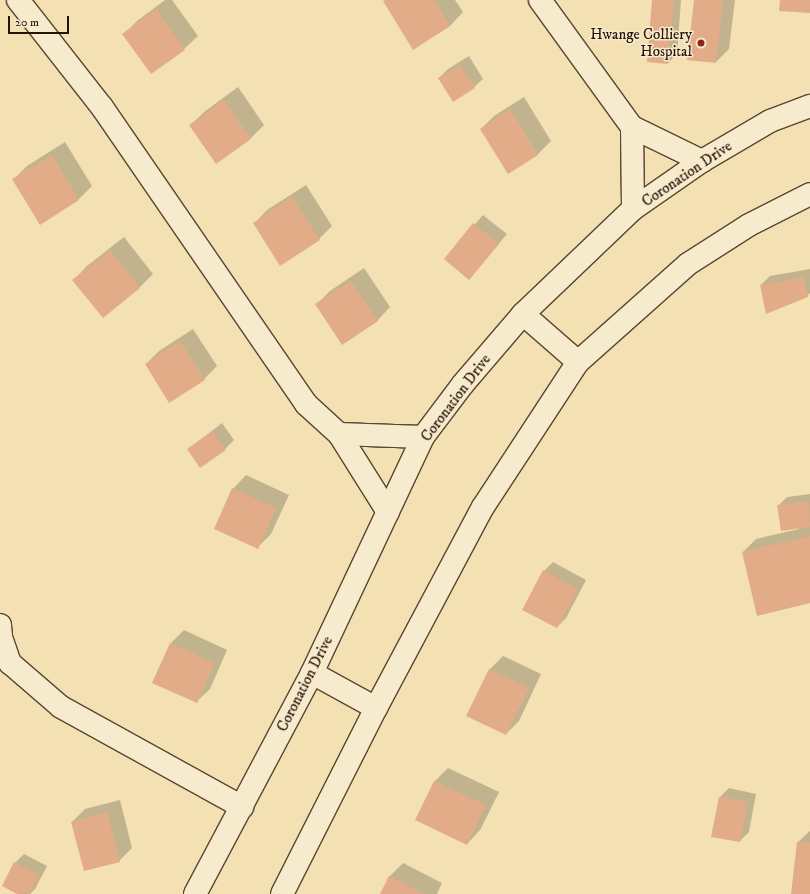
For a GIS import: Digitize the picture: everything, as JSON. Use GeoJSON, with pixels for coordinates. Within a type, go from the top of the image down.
{"type":"FeatureCollection","features":[{"type":"Feature","properties":{"kind":"street"},"geometry":{"type":"LineString","coordinates":[[18,0],[102,107],[306,404],[339,434],[388,512]]}},
{"type":"Feature","properties":{"kind":"street"},"geometry":{"type":"LineString","coordinates":[[540,0],[632,127],[702,161]]}},
{"type":"Feature","properties":{"kind":"street","name":"Coronation Drive"},"geometry":{"type":"LineString","coordinates":[[195,894],[312,673],[423,437],[463,384],[523,314],[633,210],[702,161],[770,121],[810,106]]}},
{"type":"Feature","properties":{"kind":"street"},"geometry":{"type":"LineString","coordinates":[[632,127],[633,210]]}},
{"type":"Feature","properties":{"kind":"street"},"geometry":{"type":"LineString","coordinates":[[282,894],[376,708],[483,507],[578,362],[688,264],[749,225],[810,194]]}},
{"type":"Feature","properties":{"kind":"street"},"geometry":{"type":"LineString","coordinates":[[523,314],[578,362]]}},
{"type":"Feature","properties":{"kind":"street"},"geometry":{"type":"LineString","coordinates":[[339,434],[423,437]]}},
{"type":"Feature","properties":{"kind":"street"},"geometry":{"type":"LineString","coordinates":[[0,625],[10,662],[61,706],[242,807]]}},
{"type":"Feature","properties":{"kind":"street"},"geometry":{"type":"LineString","coordinates":[[312,673],[376,708]]}},
{"type":"Feature","properties":{"kind":"building"},"geometry":{"type":"Polygon","coordinates":[[[434,0],[450,26],[413,50],[383,1],[434,0]]]}},
{"type":"Feature","properties":{"kind":"building"},"geometry":{"type":"Polygon","coordinates":[[[652,0],[674,0],[668,64],[647,62],[652,0]]]}},
{"type":"Feature","properties":{"kind":"building"},"geometry":{"type":"Polygon","coordinates":[[[694,0],[723,0],[716,63],[687,60],[694,0]]]}},
{"type":"Feature","properties":{"kind":"building"},"geometry":{"type":"Polygon","coordinates":[[[780,0],[810,0],[810,13],[779,11],[780,0]]]}},
{"type":"Feature","properties":{"kind":"building"},"geometry":{"type":"Polygon","coordinates":[[[156,9],[185,50],[151,74],[122,34],[156,9]]]}},
{"type":"Feature","properties":{"kind":"building"},"geometry":{"type":"Polygon","coordinates":[[[460,65],[475,88],[453,102],[438,78],[460,65]]]}},
{"type":"Feature","properties":{"kind":"building"},"geometry":{"type":"Polygon","coordinates":[[[224,100],[251,139],[216,164],[189,125],[224,100]]]}},
{"type":"Feature","properties":{"kind":"building"},"geometry":{"type":"Polygon","coordinates":[[[510,109],[538,155],[508,174],[480,129],[510,109]]]}},
{"type":"Feature","properties":{"kind":"building"},"geometry":{"type":"Polygon","coordinates":[[[52,155],[79,200],[40,225],[12,179],[52,155]]]}},
{"type":"Feature","properties":{"kind":"building"},"geometry":{"type":"Polygon","coordinates":[[[292,197],[320,240],[280,266],[253,223],[292,197]]]}},
{"type":"Feature","properties":{"kind":"building"},"geometry":{"type":"Polygon","coordinates":[[[473,223],[499,244],[469,280],[444,259],[473,223]]]}},
{"type":"Feature","properties":{"kind":"building"},"geometry":{"type":"Polygon","coordinates":[[[110,250],[140,288],[103,318],[72,280],[110,250]]]}},
{"type":"Feature","properties":{"kind":"building"},"geometry":{"type":"Polygon","coordinates":[[[803,277],[808,297],[766,314],[760,285],[803,277]]]}},
{"type":"Feature","properties":{"kind":"building"},"geometry":{"type":"Polygon","coordinates":[[[351,281],[378,321],[342,345],[315,304],[351,281]]]}},
{"type":"Feature","properties":{"kind":"building"},"geometry":{"type":"Polygon","coordinates":[[[180,341],[205,380],[169,403],[145,364],[180,341]]]}},
{"type":"Feature","properties":{"kind":"building"},"geometry":{"type":"Polygon","coordinates":[[[212,431],[226,450],[200,468],[187,449],[212,431]]]}},
{"type":"Feature","properties":{"kind":"building"},"geometry":{"type":"Polygon","coordinates":[[[232,488],[276,508],[258,549],[214,529],[232,488]]]}},
{"type":"Feature","properties":{"kind":"building"},"geometry":{"type":"Polygon","coordinates":[[[809,501],[810,527],[781,531],[777,505],[809,501]]]}},
{"type":"Feature","properties":{"kind":"building"},"geometry":{"type":"Polygon","coordinates":[[[810,536],[810,603],[757,616],[742,552],[810,536]]]}},
{"type":"Feature","properties":{"kind":"building"},"geometry":{"type":"Polygon","coordinates":[[[543,570],[578,589],[557,628],[522,610],[543,570]]]}},
{"type":"Feature","properties":{"kind":"building"},"geometry":{"type":"Polygon","coordinates":[[[170,643],[215,663],[197,703],[152,683],[170,643]]]}},
{"type":"Feature","properties":{"kind":"building"},"geometry":{"type":"Polygon","coordinates":[[[489,669],[529,688],[506,735],[466,716],[489,669]]]}},
{"type":"Feature","properties":{"kind":"building"},"geometry":{"type":"Polygon","coordinates":[[[434,781],[486,805],[467,845],[415,820],[434,781]]]}},
{"type":"Feature","properties":{"kind":"building"},"geometry":{"type":"Polygon","coordinates":[[[719,797],[748,802],[740,842],[711,837],[719,797]]]}},
{"type":"Feature","properties":{"kind":"building"},"geometry":{"type":"Polygon","coordinates":[[[107,812],[120,862],[84,871],[71,822],[107,812]]]}},
{"type":"Feature","properties":{"kind":"building"},"geometry":{"type":"Polygon","coordinates":[[[797,842],[810,843],[810,894],[791,894],[797,842]]]}},
{"type":"Feature","properties":{"kind":"building"},"geometry":{"type":"Polygon","coordinates":[[[14,862],[39,875],[29,894],[17,894],[2,886],[14,862]]]}},
{"type":"Feature","properties":{"kind":"building"},"geometry":{"type":"Polygon","coordinates":[[[389,876],[425,894],[380,894],[389,876]]]}},
{"type":"Feature","properties":{"kind":"place","name":"Hwange Colliery Hospital"},"geometry":{"type":"Point","coordinates":[701,43]}}]}
